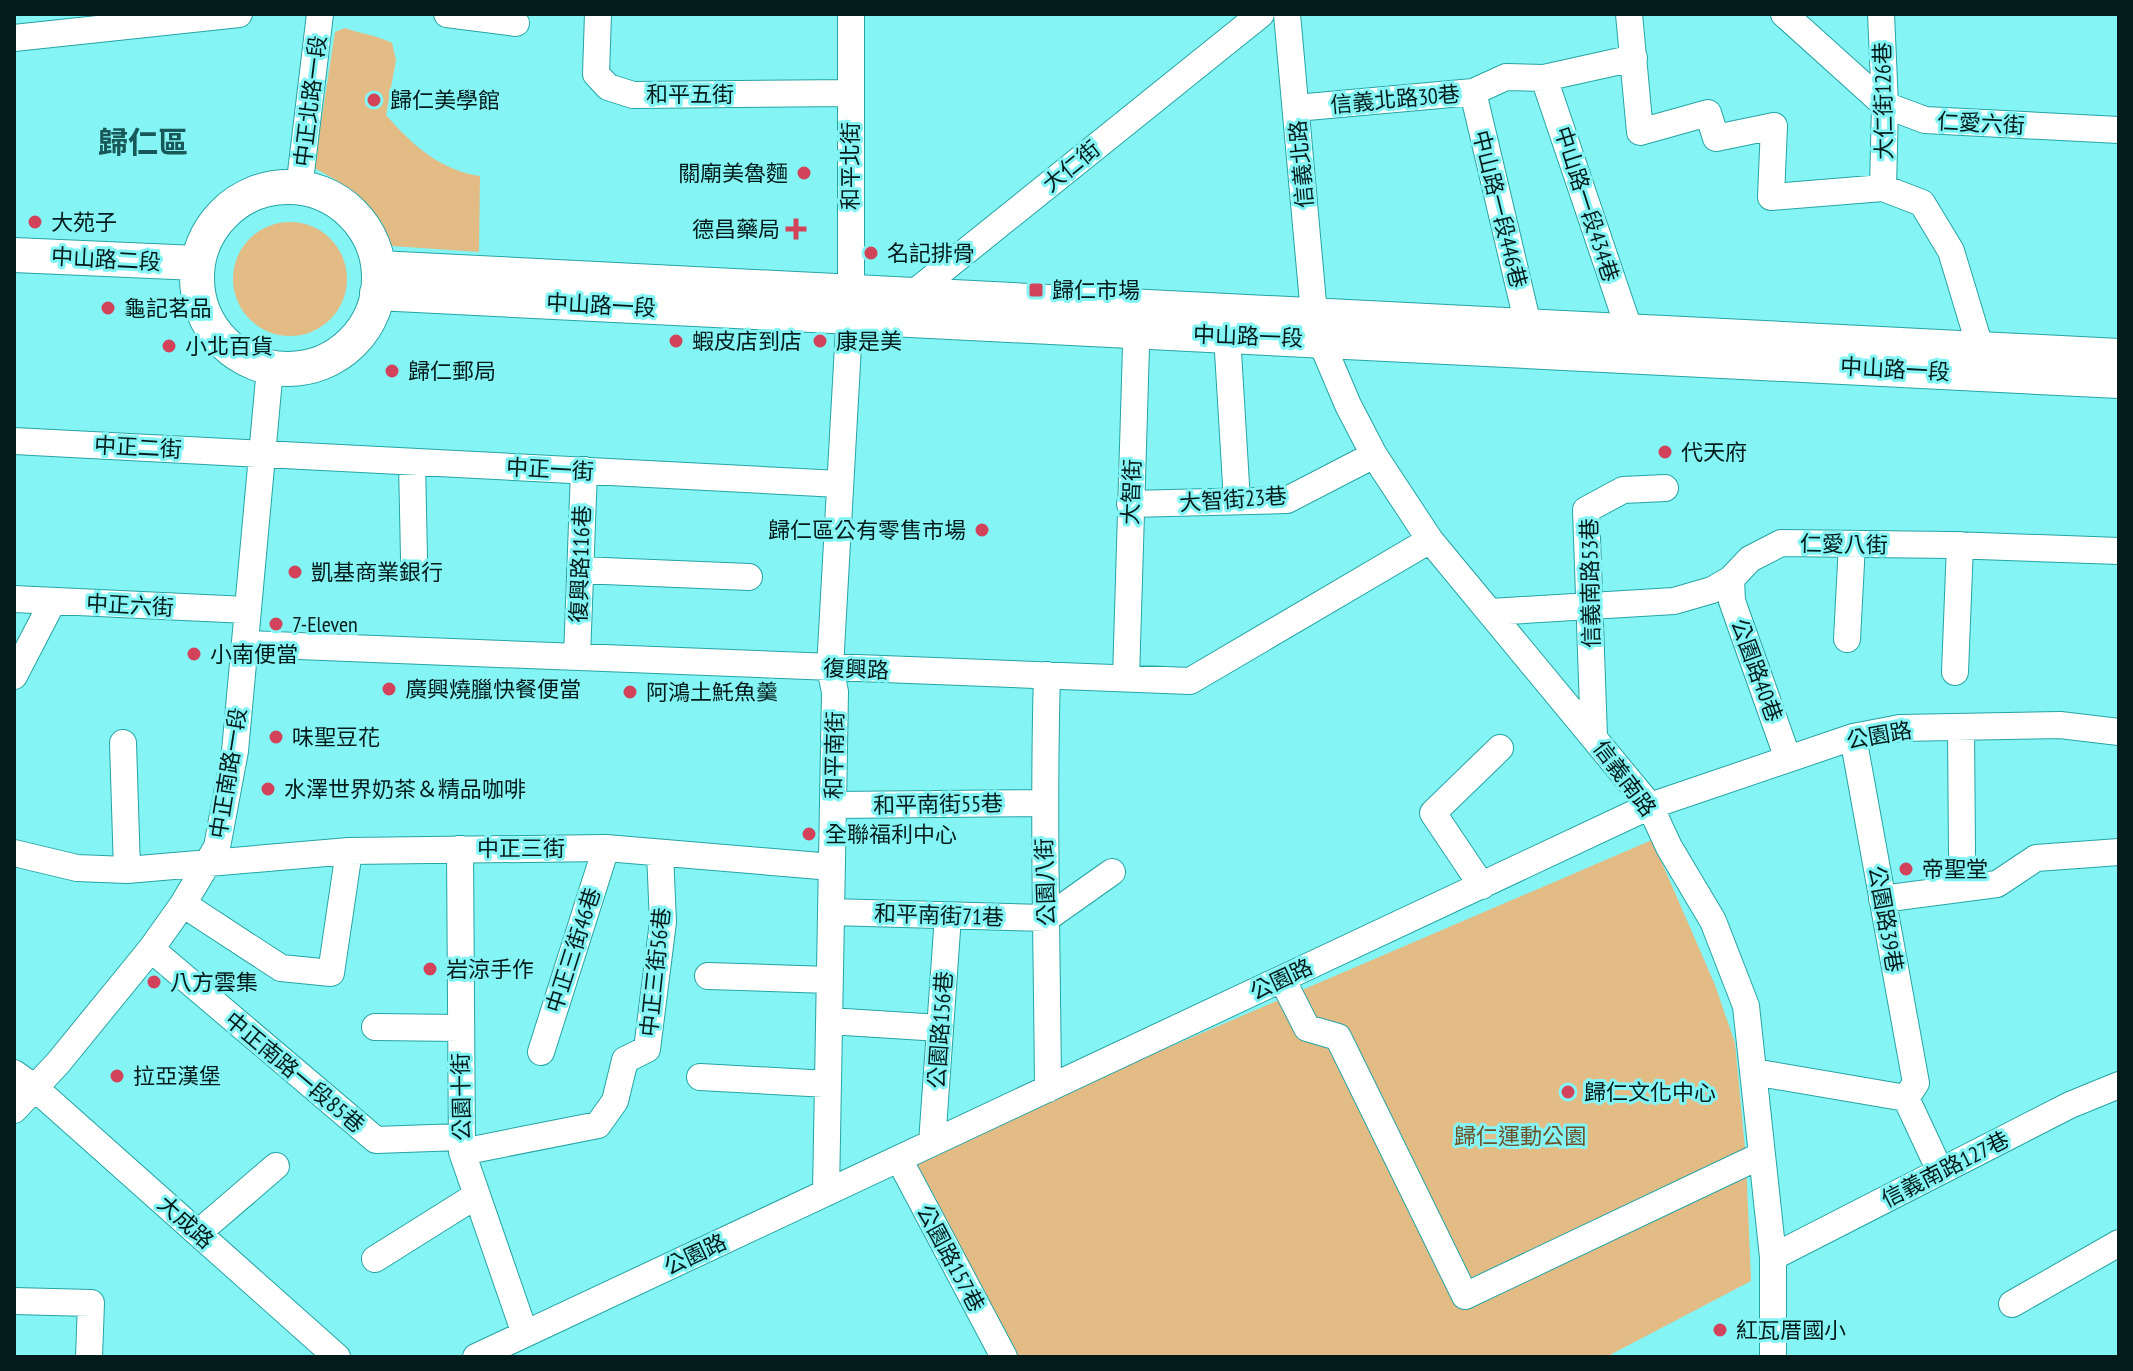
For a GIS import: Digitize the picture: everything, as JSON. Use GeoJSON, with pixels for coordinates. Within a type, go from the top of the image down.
{"type":"FeatureCollection","features":[{"type":"Feature","properties":{"kind":"main road"},"geometry":{"type":"LineString","coordinates":[[299,189],[333,200],[353,215],[367,235],[378,281],[372,313],[348,347],[311,366],[270,368],[243,357],[219,339],[204,314],[197,274],[201,248],[216,222],[239,202],[268,190],[299,189]]}},
{"type":"Feature","properties":{"kind":"main road","name":"中山路二段"},"geometry":{"type":"LineString","coordinates":[[14,255],[197,274]]}},
{"type":"Feature","properties":{"kind":"main road","name":"中山路二段"},"geometry":{"type":"LineString","coordinates":[[14,275],[197,274]]}},
{"type":"Feature","properties":{"kind":"main road","name":"中山路一段"},"geometry":{"type":"LineString","coordinates":[[378,281],[850,305],[910,295],[1137,318],[1227,335],[1317,326],[1528,325],[2119,356]]}},
{"type":"Feature","properties":{"kind":"main road","name":"中山路一段"},"geometry":{"type":"LineString","coordinates":[[850,305],[883,319],[1137,318],[1317,326],[2119,381]]}},
{"type":"Feature","properties":{"kind":"street"},"geometry":{"type":"LineString","coordinates":[[14,38],[70,23],[239,14]]}},
{"type":"Feature","properties":{"kind":"street","name":"中正北路一段"},"geometry":{"type":"LineString","coordinates":[[299,189],[320,14]]}},
{"type":"Feature","properties":{"kind":"street"},"geometry":{"type":"LineString","coordinates":[[447,14],[516,23]]}},
{"type":"Feature","properties":{"kind":"street","name":"和平五街"},"geometry":{"type":"LineString","coordinates":[[598,14],[596,74],[608,87],[633,95],[850,93]]}},
{"type":"Feature","properties":{"kind":"street","name":"和平北街"},"geometry":{"type":"LineString","coordinates":[[850,305],[851,14]]}},
{"type":"Feature","properties":{"kind":"street","name":"大仁街"},"geometry":{"type":"LineString","coordinates":[[883,319],[1261,14]]}},
{"type":"Feature","properties":{"kind":"street","name":"信義北路"},"geometry":{"type":"LineString","coordinates":[[1287,14],[1317,326]]}},
{"type":"Feature","properties":{"kind":"street"},"geometry":{"type":"LineString","coordinates":[[1629,14],[1640,132],[1708,113],[1716,138],[1774,126],[1771,197],[1883,188],[1922,203],[1951,251],[1980,347]]}},
{"type":"Feature","properties":{"kind":"street","name":"仁愛六街"},"geometry":{"type":"LineString","coordinates":[[1784,14],[1885,105],[1925,120],[2119,130]]}},
{"type":"Feature","properties":{"kind":"street","name":"大仁街126巷"},"geometry":{"type":"LineString","coordinates":[[1881,14],[1885,105],[1883,188]]}},
{"type":"Feature","properties":{"kind":"street","name":"信義北路30巷"},"geometry":{"type":"LineString","coordinates":[[1296,108],[1473,92],[1506,77],[1544,78],[1634,58]]}},
{"type":"Feature","properties":{"kind":"street","name":"中山路一段434巷"},"geometry":{"type":"LineString","coordinates":[[1544,78],[1629,329]]}},
{"type":"Feature","properties":{"kind":"street","name":"中山路一段446巷"},"geometry":{"type":"LineString","coordinates":[[1473,92],[1528,325]]}},
{"type":"Feature","properties":{"kind":"street","name":"和平南街"},"geometry":{"type":"LineString","coordinates":[[826,1193],[835,692],[830,668],[850,305]]}},
{"type":"Feature","properties":{"kind":"street","name":"大智街"},"geometry":{"type":"LineString","coordinates":[[1126,678],[1137,318]]}},
{"type":"Feature","properties":{"kind":"street","name":"信義南路"},"geometry":{"type":"LineString","coordinates":[[1317,326],[1348,405],[1374,455],[1430,540],[1650,806],[1669,847],[1713,921],[1746,1006],[1773,1257],[1773,1357]]}},
{"type":"Feature","properties":{"kind":"street"},"geometry":{"type":"LineString","coordinates":[[1227,335],[1237,501]]}},
{"type":"Feature","properties":{"kind":"street","name":"中正南路一段"},"geometry":{"type":"LineString","coordinates":[[14,1110],[24,1080],[151,949],[183,904],[217,847],[235,751],[270,368]]}},
{"type":"Feature","properties":{"kind":"street","name":"中正二街"},"geometry":{"type":"LineString","coordinates":[[14,441],[262,454]]}},
{"type":"Feature","properties":{"kind":"street","name":"中正一街"},"geometry":{"type":"LineString","coordinates":[[262,454],[839,484]]}},
{"type":"Feature","properties":{"kind":"street","name":"大智街23巷"},"geometry":{"type":"LineString","coordinates":[[1130,504],[1287,500],[1374,455]]}},
{"type":"Feature","properties":{"kind":"street"},"geometry":{"type":"LineString","coordinates":[[412,462],[414,558]]}},
{"type":"Feature","properties":{"kind":"street","name":"復興路116巷"},"geometry":{"type":"LineString","coordinates":[[577,657],[584,470]]}},
{"type":"Feature","properties":{"kind":"street","name":"信義南路53巷"},"geometry":{"type":"LineString","coordinates":[[1594,737],[1586,510],[1623,490],[1665,488]]}},
{"type":"Feature","properties":{"kind":"street","name":"復興路"},"geometry":{"type":"LineString","coordinates":[[245,644],[1190,681],[1430,540]]}},
{"type":"Feature","properties":{"kind":"street","name":"仁愛八街"},"geometry":{"type":"LineString","coordinates":[[1491,612],[1674,601],[1712,590],[1731,579],[1750,559],[1781,543],[2119,551]]}},
{"type":"Feature","properties":{"kind":"street"},"geometry":{"type":"LineString","coordinates":[[1847,639],[1852,544]]}},
{"type":"Feature","properties":{"kind":"street"},"geometry":{"type":"LineString","coordinates":[[1955,672],[1960,545]]}},
{"type":"Feature","properties":{"kind":"street"},"geometry":{"type":"LineString","coordinates":[[580,570],[749,577]]}},
{"type":"Feature","properties":{"kind":"street","name":"公園路40巷"},"geometry":{"type":"LineString","coordinates":[[1731,579],[1732,601],[1788,759]]}},
{"type":"Feature","properties":{"kind":"street","name":"中正六街"},"geometry":{"type":"LineString","coordinates":[[14,599],[247,610]]}},
{"type":"Feature","properties":{"kind":"street"},"geometry":{"type":"LineString","coordinates":[[14,676],[53,601]]}},
{"type":"Feature","properties":{"kind":"street","name":"公園八街"},"geometry":{"type":"LineString","coordinates":[[1047,675],[1043,803],[1048,1089]]}},
{"type":"Feature","properties":{"kind":"street","name":"公園路"},"geometry":{"type":"LineString","coordinates":[[476,1357],[1650,806],[1853,737],[1900,728],[2060,725],[2119,732]]}},
{"type":"Feature","properties":{"kind":"street"},"geometry":{"type":"LineString","coordinates":[[1961,727],[1962,853]]}},
{"type":"Feature","properties":{"kind":"street","name":"公園路39巷"},"geometry":{"type":"LineString","coordinates":[[1853,737],[1916,1083],[1906,1098]]}},
{"type":"Feature","properties":{"kind":"street"},"geometry":{"type":"LineString","coordinates":[[123,743],[127,870]]}},
{"type":"Feature","properties":{"kind":"street"},"geometry":{"type":"LineString","coordinates":[[1482,886],[1433,813],[1500,748]]}},
{"type":"Feature","properties":{"kind":"street","name":"和平南街55巷"},"geometry":{"type":"LineString","coordinates":[[833,805],[1043,803]]}},
{"type":"Feature","properties":{"kind":"street","name":"中正三街"},"geometry":{"type":"LineString","coordinates":[[14,853],[77,868],[127,870],[349,851],[606,848],[832,867]]}},
{"type":"Feature","properties":{"kind":"street","name":"中正三街46巷"},"geometry":{"type":"LineString","coordinates":[[541,1052],[606,848]]}},
{"type":"Feature","properties":{"kind":"street","name":"公園十街"},"geometry":{"type":"LineString","coordinates":[[460,849],[461,1144],[525,1334]]}},
{"type":"Feature","properties":{"kind":"street"},"geometry":{"type":"LineString","coordinates":[[183,904],[281,968],[331,973],[349,851]]}},
{"type":"Feature","properties":{"kind":"street"},"geometry":{"type":"LineString","coordinates":[[1882,898],[1997,884],[2036,858],[2119,852]]}},
{"type":"Feature","properties":{"kind":"street","name":"中正三街56巷"},"geometry":{"type":"LineString","coordinates":[[461,1144],[598,1125],[615,1101],[625,1060],[647,1049],[663,922],[660,853]]}},
{"type":"Feature","properties":{"kind":"street"},"geometry":{"type":"LineString","coordinates":[[1047,918],[1112,872]]}},
{"type":"Feature","properties":{"kind":"street","name":"和平南街71巷"},"geometry":{"type":"LineString","coordinates":[[831,912],[1047,918]]}},
{"type":"Feature","properties":{"kind":"street","name":"公園路156巷"},"geometry":{"type":"LineString","coordinates":[[932,1143],[948,916]]}},
{"type":"Feature","properties":{"kind":"street","name":"中正南路一段85巷"},"geometry":{"type":"LineString","coordinates":[[151,949],[376,1140],[461,1144]]}},
{"type":"Feature","properties":{"kind":"street"},"geometry":{"type":"LineString","coordinates":[[708,976],[829,980]]}},
{"type":"Feature","properties":{"kind":"street"},"geometry":{"type":"LineString","coordinates":[[1282,979],[1307,1028],[1338,1037],[1465,1296],[1762,1155]]}},
{"type":"Feature","properties":{"kind":"street"},"geometry":{"type":"LineString","coordinates":[[829,1021],[940,1028]]}},
{"type":"Feature","properties":{"kind":"street"},"geometry":{"type":"LineString","coordinates":[[375,1027],[460,1028]]}},
{"type":"Feature","properties":{"kind":"street"},"geometry":{"type":"LineString","coordinates":[[1754,1072],[1906,1098],[1940,1171]]}},
{"type":"Feature","properties":{"kind":"street"},"geometry":{"type":"LineString","coordinates":[[700,1077],[828,1084]]}},
{"type":"Feature","properties":{"kind":"street","name":"大成路"},"geometry":{"type":"LineString","coordinates":[[24,1080],[337,1357]]}},
{"type":"Feature","properties":{"kind":"street","name":"信義南路127巷"},"geometry":{"type":"LineString","coordinates":[[1773,1257],[2070,1105],[2119,1085]]}},
{"type":"Feature","properties":{"kind":"street","name":"公園路157巷"},"geometry":{"type":"LineString","coordinates":[[899,1159],[1004,1357]]}},
{"type":"Feature","properties":{"kind":"street"},"geometry":{"type":"LineString","coordinates":[[198,1233],[276,1166]]}},
{"type":"Feature","properties":{"kind":"street"},"geometry":{"type":"LineString","coordinates":[[375,1259],[477,1195]]}},
{"type":"Feature","properties":{"kind":"street"},"geometry":{"type":"LineString","coordinates":[[2012,1304],[2119,1243]]}},
{"type":"Feature","properties":{"kind":"street"},"geometry":{"type":"LineString","coordinates":[[14,1301],[91,1303],[89,1357]]}},
{"type":"Feature","properties":{"kind":"green space"},"geometry":{"type":"Polygon","coordinates":[[[345,28],[392,43],[396,60],[386,115],[396,126],[440,162],[480,176],[479,252],[392,246],[371,211],[356,194],[314,168],[335,32],[345,28]]]}},
{"type":"Feature","properties":{"kind":"green space"},"geometry":{"type":"Polygon","coordinates":[[[290,222],[312,226],[331,238],[343,257],[347,279],[343,301],[331,320],[312,332],[290,336],[268,332],[249,320],[237,301],[233,279],[237,257],[249,238],[268,226],[290,222]]]}},
{"type":"Feature","properties":{"kind":"green space","name":"歸仁運動公園"},"geometry":{"type":"Polygon","coordinates":[[[1652,840],[1715,985],[1735,1043],[1746,1159],[1751,1281],[1606,1357],[1013,1357],[913,1157],[1652,840]]]}},
{"type":"Feature","properties":{"kind":"place","name":"歸仁美學館"},"geometry":{"type":"Point","coordinates":[374,100]}},
{"type":"Feature","properties":{"kind":"place","name":"關廟美魯麵"},"geometry":{"type":"Point","coordinates":[804,173]}},
{"type":"Feature","properties":{"kind":"place","name":"大苑子"},"geometry":{"type":"Point","coordinates":[35,222]}},
{"type":"Feature","properties":{"kind":"place","name":"德昌藥局"},"geometry":{"type":"Point","coordinates":[796,229]}},
{"type":"Feature","properties":{"kind":"place","name":"名記排骨"},"geometry":{"type":"Point","coordinates":[871,253]}},
{"type":"Feature","properties":{"kind":"place","name":"歸仁市場"},"geometry":{"type":"Point","coordinates":[1036,290]}},
{"type":"Feature","properties":{"kind":"place","name":"龜記茗品"},"geometry":{"type":"Point","coordinates":[108,308]}},
{"type":"Feature","properties":{"kind":"place","name":"蝦皮店到店"},"geometry":{"type":"Point","coordinates":[676,341]}},
{"type":"Feature","properties":{"kind":"place","name":"康是美"},"geometry":{"type":"Point","coordinates":[820,341]}},
{"type":"Feature","properties":{"kind":"place","name":"小北百貨"},"geometry":{"type":"Point","coordinates":[169,346]}},
{"type":"Feature","properties":{"kind":"place","name":"歸仁郵局"},"geometry":{"type":"Point","coordinates":[392,371]}},
{"type":"Feature","properties":{"kind":"place","name":"代天府"},"geometry":{"type":"Point","coordinates":[1665,452]}},
{"type":"Feature","properties":{"kind":"place","name":"歸仁區公有零售市場"},"geometry":{"type":"Point","coordinates":[982,530]}},
{"type":"Feature","properties":{"kind":"place","name":"凱基商業銀行"},"geometry":{"type":"Point","coordinates":[295,572]}},
{"type":"Feature","properties":{"kind":"place","name":"7-Eleven"},"geometry":{"type":"Point","coordinates":[276,624]}},
{"type":"Feature","properties":{"kind":"place","name":"小南便當"},"geometry":{"type":"Point","coordinates":[194,654]}},
{"type":"Feature","properties":{"kind":"place","name":"廣興燒臘快餐便當"},"geometry":{"type":"Point","coordinates":[389,689]}},
{"type":"Feature","properties":{"kind":"place","name":"阿鴻土魠魚羹"},"geometry":{"type":"Point","coordinates":[630,692]}},
{"type":"Feature","properties":{"kind":"place","name":"味聖豆花"},"geometry":{"type":"Point","coordinates":[276,737]}},
{"type":"Feature","properties":{"kind":"place","name":"水澤世界奶茶＆精品咖啡"},"geometry":{"type":"Point","coordinates":[268,789]}},
{"type":"Feature","properties":{"kind":"place","name":"全聯福利中心"},"geometry":{"type":"Point","coordinates":[809,834]}},
{"type":"Feature","properties":{"kind":"place","name":"帝聖堂"},"geometry":{"type":"Point","coordinates":[1906,869]}},
{"type":"Feature","properties":{"kind":"place","name":"岩涼手作"},"geometry":{"type":"Point","coordinates":[430,969]}},
{"type":"Feature","properties":{"kind":"place","name":"八方雲集"},"geometry":{"type":"Point","coordinates":[154,982]}},
{"type":"Feature","properties":{"kind":"place","name":"拉亞漢堡"},"geometry":{"type":"Point","coordinates":[117,1076]}},
{"type":"Feature","properties":{"kind":"place","name":"歸仁文化中心"},"geometry":{"type":"Point","coordinates":[1568,1092]}},
{"type":"Feature","properties":{"kind":"place","name":"紅瓦厝國小"},"geometry":{"type":"Point","coordinates":[1720,1330]}},
{"type":"Feature","properties":{"kind":"district","name":"歸仁區"},"geometry":{"type":"Point","coordinates":[143,143]}}]}
